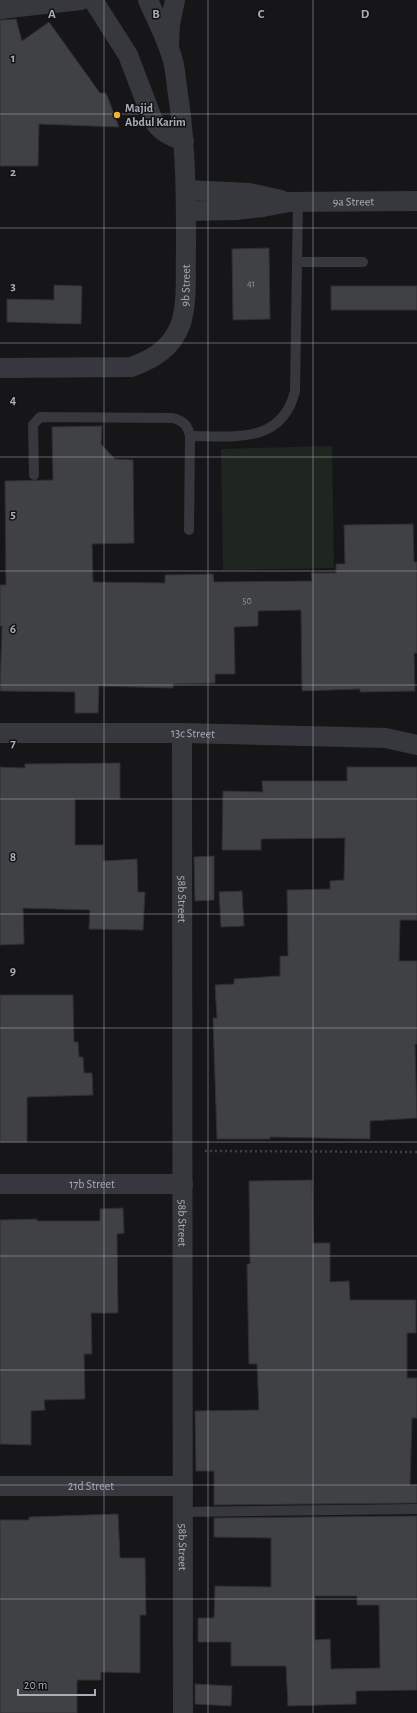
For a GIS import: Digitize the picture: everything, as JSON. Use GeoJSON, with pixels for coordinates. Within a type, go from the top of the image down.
{"type":"FeatureCollection","features":[{"type":"Feature","properties":{"kind":"street"},"geometry":{"type":"LineString","coordinates":[[0,9],[81,0]]}},
{"type":"Feature","properties":{"kind":"street"},"geometry":{"type":"LineString","coordinates":[[93,0],[128,55],[152,118],[157,127],[165,133],[184,141]]}},
{"type":"Feature","properties":{"kind":"street","name":"9b Street"},"geometry":{"type":"LineString","coordinates":[[0,368],[131,367],[148,362],[162,352],[176,333],[181,323],[185,306],[186,190],[184,141],[174,65],[169,48],[148,0]]}},
{"type":"Feature","properties":{"kind":"street","name":"9b Street"},"geometry":{"type":"LineString","coordinates":[[169,48],[170,24],[175,0]]}},
{"type":"Feature","properties":{"kind":"street","name":"9a Street"},"geometry":{"type":"LineString","coordinates":[[186,190],[249,193],[294,202]]}},
{"type":"Feature","properties":{"kind":"street","name":"9a Street"},"geometry":{"type":"LineString","coordinates":[[186,211],[236,210],[294,202],[417,201]]}},
{"type":"Feature","properties":{"kind":"street","name":"13c Street"},"geometry":{"type":"LineString","coordinates":[[0,733],[182,732],[386,738],[417,745]]}},
{"type":"Feature","properties":{"kind":"street","name":"58b Street"},"geometry":{"type":"LineString","coordinates":[[182,732],[184,1713]]}},
{"type":"Feature","properties":{"kind":"street","name":"13c Street"},"geometry":{"type":"LineString","coordinates":[[386,738],[417,732]]}},
{"type":"Feature","properties":{"kind":"street","name":"17b Street"},"geometry":{"type":"LineString","coordinates":[[0,1184],[183,1184]]}},
{"type":"Feature","properties":{"kind":"street","name":"21d Street"},"geometry":{"type":"LineString","coordinates":[[0,1486],[183,1486]]}},
{"type":"Feature","properties":{"kind":"lane"},"geometry":{"type":"LineString","coordinates":[[190,436],[252,435],[274,426],[288,410],[295,391],[297,262],[294,202]]}},
{"type":"Feature","properties":{"kind":"lane"},"geometry":{"type":"LineString","coordinates":[[297,262],[363,262]]}},
{"type":"Feature","properties":{"kind":"lane"},"geometry":{"type":"LineString","coordinates":[[34,475],[33,425],[40,417],[173,418],[180,420],[186,424],[190,436],[189,530]]}},
{"type":"Feature","properties":{"kind":"lane"},"geometry":{"type":"LineString","coordinates":[[183,1512],[417,1510]]}},
{"type":"Feature","properties":{"kind":"path"},"geometry":{"type":"LineString","coordinates":[[183,1151],[417,1152]]}},
{"type":"Feature","properties":{"kind":"shaded area"},"geometry":{"type":"Polygon","coordinates":[[[332,446],[334,568],[223,570],[221,449],[332,446]]]}},
{"type":"Feature","properties":{"kind":"building"},"geometry":{"type":"Polygon","coordinates":[[[16,19],[22,41],[49,22],[100,93],[106,93],[119,127],[39,124],[38,166],[0,166],[0,20],[16,19]]]}},
{"type":"Feature","properties":{"kind":"building"},"geometry":{"type":"Polygon","coordinates":[[[269,248],[270,319],[233,320],[232,249],[269,248]]]}},
{"type":"Feature","properties":{"kind":"building"},"geometry":{"type":"Polygon","coordinates":[[[54,285],[82,286],[81,324],[7,322],[7,299],[54,300],[54,285]]]}},
{"type":"Feature","properties":{"kind":"building"},"geometry":{"type":"Polygon","coordinates":[[[331,286],[417,286],[417,310],[331,310],[331,286]]]}},
{"type":"Feature","properties":{"kind":"building"},"geometry":{"type":"Polygon","coordinates":[[[102,426],[101,444],[115,459],[133,460],[134,543],[92,544],[93,582],[165,583],[165,575],[213,574],[214,582],[312,581],[311,573],[336,573],[336,564],[345,564],[344,525],[413,524],[414,562],[417,562],[417,653],[414,653],[415,691],[360,692],[360,689],[302,691],[301,610],[258,611],[258,626],[234,627],[235,674],[215,674],[215,683],[173,684],[173,688],[99,686],[98,713],[75,713],[75,692],[0,691],[2,626],[0,626],[0,585],[6,585],[5,481],[53,480],[52,427],[102,426]]]}},
{"type":"Feature","properties":{"kind":"building"},"geometry":{"type":"Polygon","coordinates":[[[120,763],[120,799],[75,799],[75,845],[103,845],[103,861],[137,859],[138,892],[145,892],[143,930],[89,929],[90,910],[23,908],[24,944],[0,945],[0,767],[25,768],[25,764],[120,763]]]}},
{"type":"Feature","properties":{"kind":"building"},"geometry":{"type":"Polygon","coordinates":[[[347,767],[417,767],[417,920],[400,920],[399,961],[417,961],[417,1044],[415,1044],[417,1118],[370,1121],[370,1139],[270,1137],[270,1139],[217,1139],[213,1018],[217,1018],[215,985],[234,984],[234,979],[280,976],[280,956],[288,956],[287,890],[330,889],[330,881],[344,880],[345,838],[261,839],[261,850],[222,850],[223,791],[263,792],[262,781],[347,781],[347,767]]]}},
{"type":"Feature","properties":{"kind":"building"},"geometry":{"type":"Polygon","coordinates":[[[214,856],[214,900],[195,901],[194,857],[214,856]]]}},
{"type":"Feature","properties":{"kind":"building"},"geometry":{"type":"Polygon","coordinates":[[[242,891],[244,926],[221,927],[219,892],[242,891]]]}},
{"type":"Feature","properties":{"kind":"building"},"geometry":{"type":"Polygon","coordinates":[[[0,995],[73,995],[74,1042],[78,1042],[79,1057],[83,1057],[84,1073],[92,1073],[93,1095],[27,1097],[27,1142],[0,1142],[0,995]]]}},
{"type":"Feature","properties":{"kind":"building"},"geometry":{"type":"Polygon","coordinates":[[[312,1180],[313,1243],[330,1243],[330,1282],[349,1281],[350,1300],[416,1300],[416,1333],[407,1333],[407,1378],[417,1378],[417,1418],[412,1418],[410,1485],[417,1485],[417,1503],[214,1505],[214,1471],[196,1471],[195,1411],[259,1410],[257,1364],[249,1364],[247,1264],[250,1264],[249,1181],[312,1180]]]}},
{"type":"Feature","properties":{"kind":"building"},"geometry":{"type":"Polygon","coordinates":[[[123,1208],[124,1233],[117,1234],[118,1313],[91,1313],[92,1354],[84,1354],[85,1399],[44,1400],[45,1410],[31,1411],[31,1445],[0,1444],[0,1220],[37,1219],[37,1221],[100,1221],[100,1209],[123,1208]]]}},
{"type":"Feature","properties":{"kind":"building"},"geometry":{"type":"Polygon","coordinates":[[[118,1514],[120,1558],[145,1558],[146,1615],[140,1615],[140,1673],[101,1672],[101,1680],[77,1680],[77,1713],[0,1713],[0,1520],[29,1520],[29,1517],[118,1514]]]}},
{"type":"Feature","properties":{"kind":"building"},"geometry":{"type":"Polygon","coordinates":[[[417,1516],[417,1690],[356,1691],[356,1704],[288,1706],[286,1666],[231,1666],[231,1642],[198,1642],[198,1618],[214,1618],[215,1586],[271,1587],[271,1538],[214,1537],[214,1518],[417,1516]],[[315,1596],[315,1640],[330,1639],[331,1669],[380,1668],[379,1605],[357,1605],[357,1596],[315,1596]]]}},
{"type":"Feature","properties":{"kind":"building"},"geometry":{"type":"Polygon","coordinates":[[[195,1684],[232,1686],[231,1706],[195,1704],[195,1684]]]}},
{"type":"Feature","properties":{"kind":"place","name":"Majid Abdul Karim"},"geometry":{"type":"Point","coordinates":[117,115]}}]}
